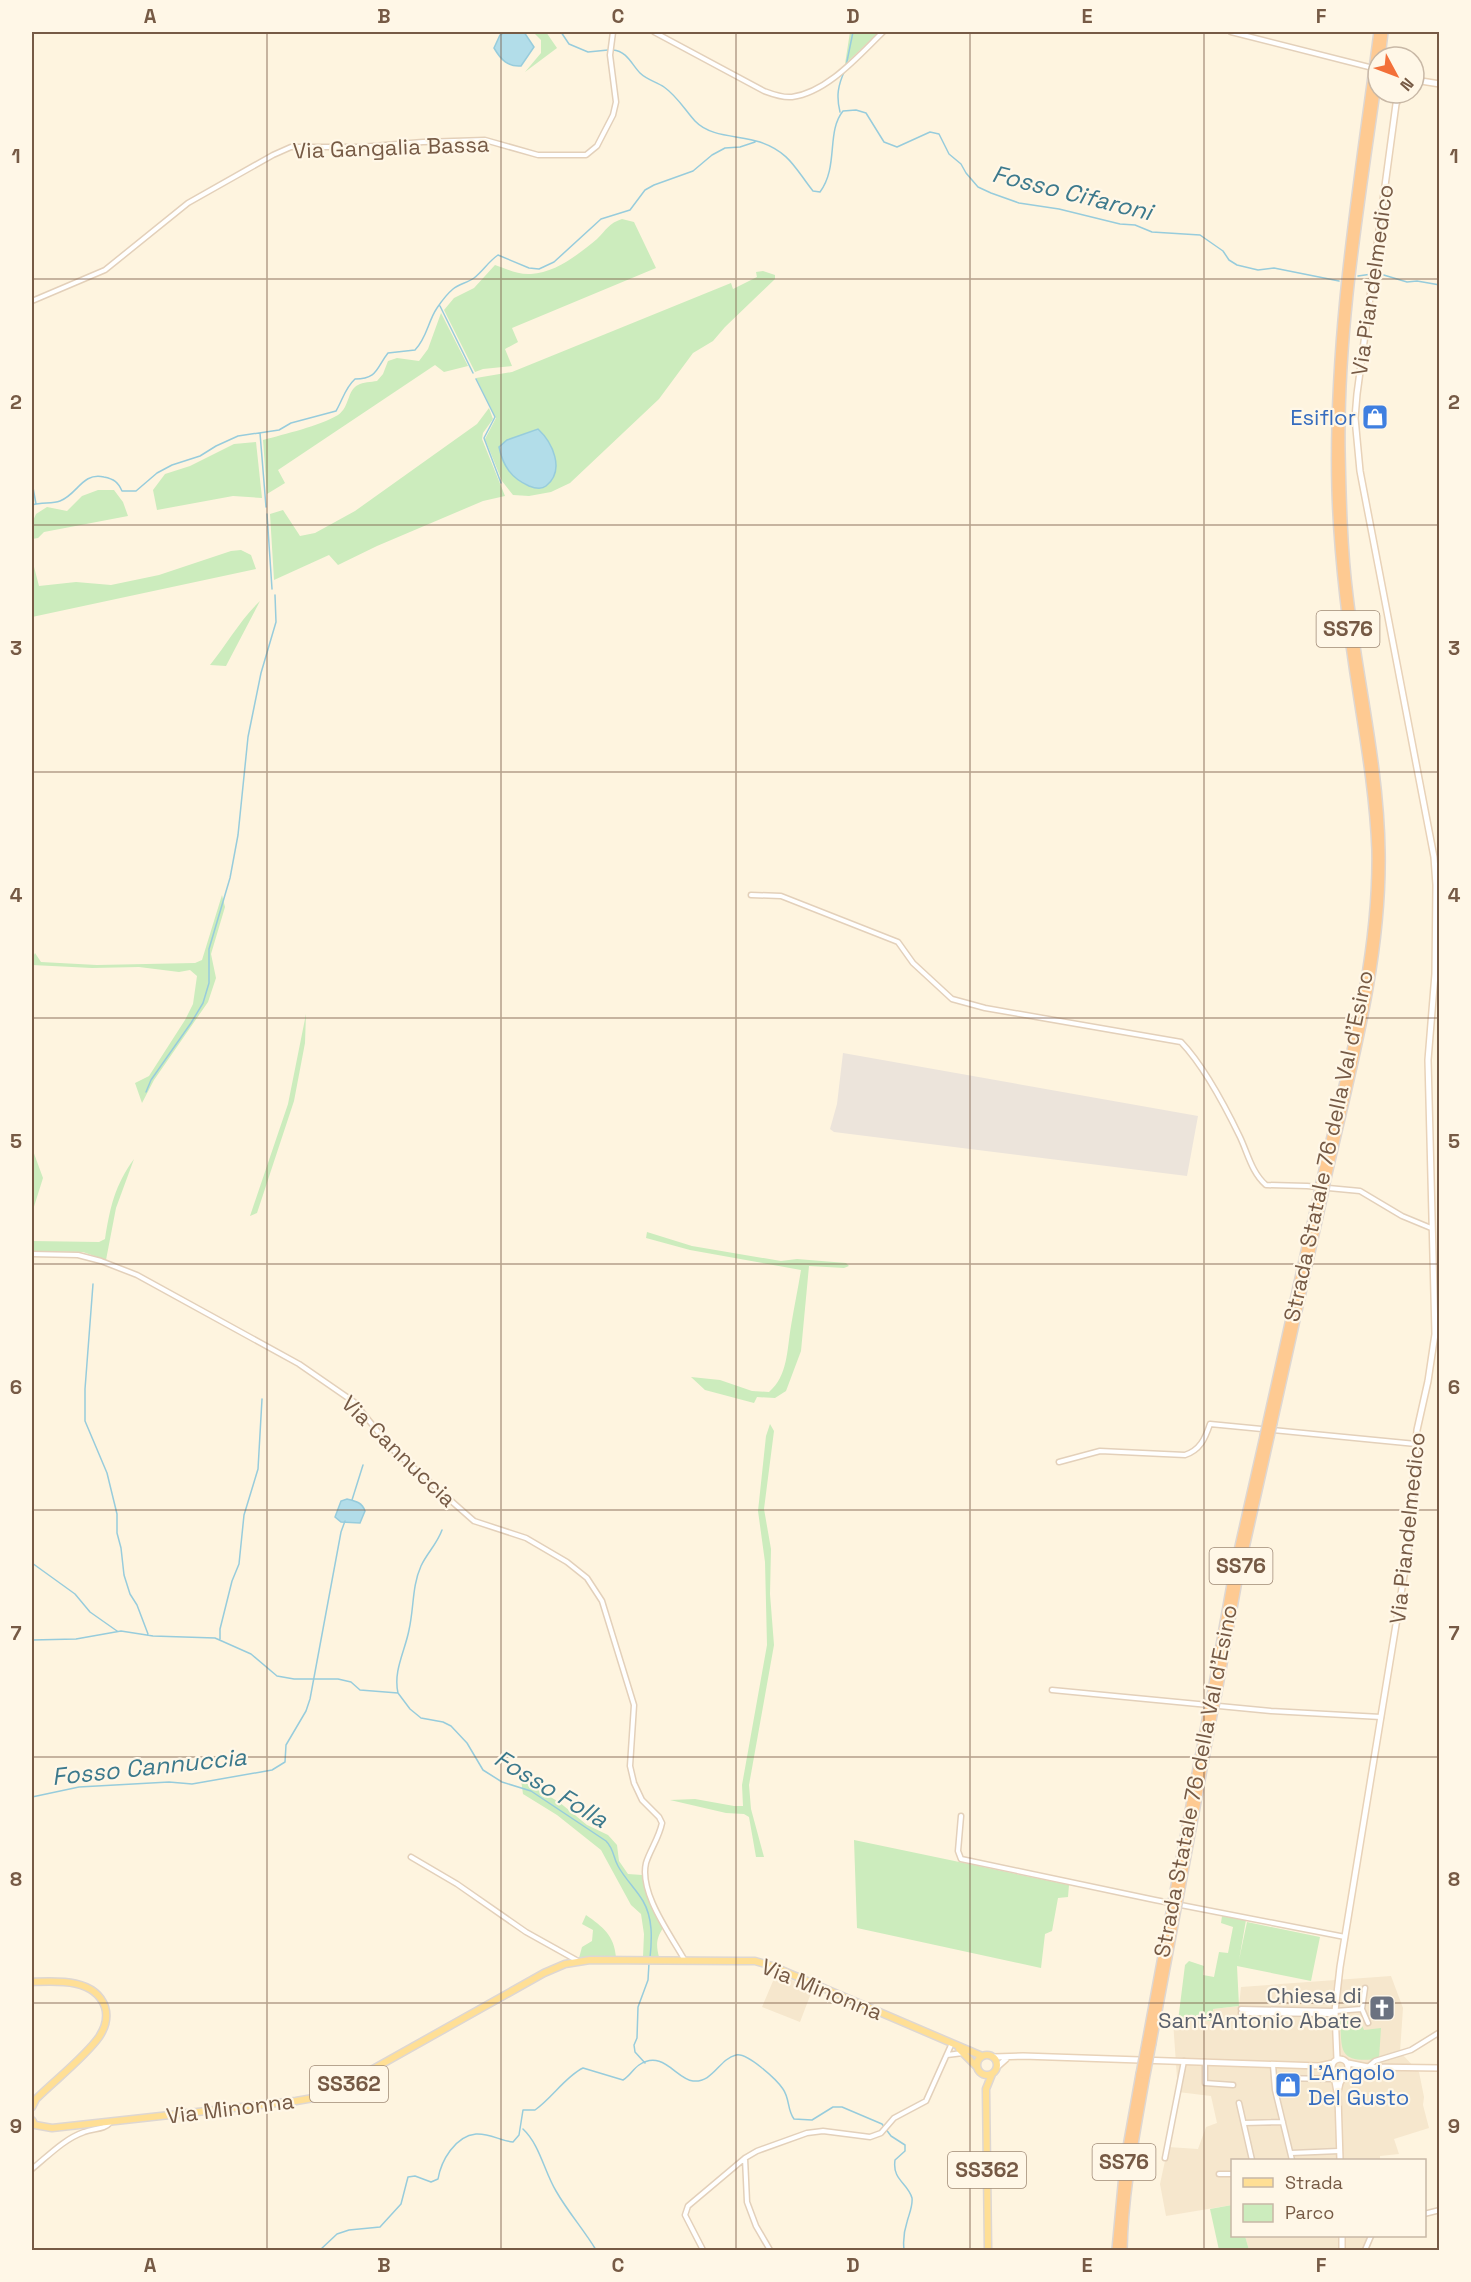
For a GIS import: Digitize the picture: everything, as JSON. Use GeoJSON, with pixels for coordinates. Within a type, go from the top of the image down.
{"type":"FeatureCollection","features":[{"type":"Feature","properties":{"kind":"highway","name":"Strada Statale 76 della Val d'Esino"},"geometry":{"type":"LineString","coordinates":[[1116,2250],[1124,2164],[1214,1696],[1233,1573],[1267,1436],[1321,1193],[1370,948],[1376,885],[1374,809],[1370,766],[1343,597],[1335,447],[1342,305],[1378,32]]}},
{"type":"Feature","properties":{"kind":"highway","name":"Strada Statale 76 della Val d'Esino"},"geometry":{"type":"LineString","coordinates":[[1323,1183],[1376,949],[1381,885],[1376,766],[1348,586],[1341,446],[1342,379],[1348,305],[1374,105]]}},
{"type":"Feature","properties":{"kind":"highway","name":"Strada Statale 76 della Val d'Esino"},"geometry":{"type":"LineString","coordinates":[[1123,2250],[1130,2164],[1143,2074]]}},
{"type":"Feature","properties":{"kind":"main road","name":"Via Piandelmedico"},"geometry":{"type":"LineString","coordinates":[[1340,2061],[1335,2036],[1335,2011],[1409,1545],[1416,1444],[1435,1334],[1428,1059],[1437,952],[1434,857],[1357,447],[1357,394],[1396,105]]}},
{"type":"Feature","properties":{"kind":"main road","name":"Via Minonna"},"geometry":{"type":"LineString","coordinates":[[32,2120],[35,2125],[52,2128],[325,2096],[544,1973],[565,1964],[578,1962],[643,1959],[755,1961],[772,1966],[982,2056]]}},
{"type":"Feature","properties":{"kind":"main road"},"geometry":{"type":"LineString","coordinates":[[32,1982],[65,1982],[86,1987],[99,1996],[106,2012],[106,2022],[97,2040],[36,2099],[32,2107]]}},
{"type":"Feature","properties":{"kind":"main road","name":"Via Minonna"},"geometry":{"type":"LineString","coordinates":[[952,2043],[978,2070]]}},
{"type":"Feature","properties":{"kind":"main road"},"geometry":{"type":"LineString","coordinates":[[982,2056],[977,2061],[978,2070],[987,2075],[992,2073]]}},
{"type":"Feature","properties":{"kind":"main road","name":"SS362"},"geometry":{"type":"LineString","coordinates":[[982,2056],[993,2057]]}},
{"type":"Feature","properties":{"kind":"main road"},"geometry":{"type":"LineString","coordinates":[[1008,2058],[997,2067],[993,2057],[1023,2056],[1319,2066],[1340,2061],[1368,2067],[1440,2067]]}},
{"type":"Feature","properties":{"kind":"main road"},"geometry":{"type":"LineString","coordinates":[[1340,2061],[1334,2071],[1338,2097],[1340,2159]]}},
{"type":"Feature","properties":{"kind":"main road"},"geometry":{"type":"LineString","coordinates":[[1340,2061],[1346,2072]]}},
{"type":"Feature","properties":{"kind":"main road"},"geometry":{"type":"LineString","coordinates":[[1319,2066],[1339,2074],[1368,2067]]}},
{"type":"Feature","properties":{"kind":"main road","name":"SS362"},"geometry":{"type":"LineString","coordinates":[[988,2250],[987,2090],[992,2073],[997,2067]]}},
{"type":"Feature","properties":{"kind":"main road","name":"SS362"},"geometry":{"type":"LineString","coordinates":[[978,2070],[987,2090]]}},
{"type":"Feature","properties":{"kind":"main road"},"geometry":{"type":"LineString","coordinates":[[1338,2097],[1340,2083],[1346,2072]]}},
{"type":"Feature","properties":{"kind":"street","name":"Via Gangalia Bassa"},"geometry":{"type":"LineString","coordinates":[[32,301],[105,270],[188,203],[291,147],[360,147],[485,140],[538,155],[586,155],[597,146],[615,109],[616,93],[610,55],[613,32]]}},
{"type":"Feature","properties":{"kind":"street"},"geometry":{"type":"LineString","coordinates":[[654,32],[764,91],[777,96],[792,97],[812,90],[843,69],[884,32]]}},
{"type":"Feature","properties":{"kind":"street"},"geometry":{"type":"LineString","coordinates":[[1231,32],[1366,66]]}},
{"type":"Feature","properties":{"kind":"street"},"geometry":{"type":"LineString","coordinates":[[752,895],[781,896],[898,942],[913,963],[952,999],[985,1008],[1181,1042],[1188,1049],[1219,1099],[1240,1137],[1257,1177],[1266,1185],[1360,1191],[1402,1216],[1431,1228]]}},
{"type":"Feature","properties":{"kind":"street","name":"Via Cannuccia"},"geometry":{"type":"LineString","coordinates":[[32,1254],[78,1255],[137,1275],[291,1359],[354,1402],[398,1456],[474,1521],[526,1538],[560,1557],[587,1578],[602,1601],[634,1705],[630,1766],[634,1783],[642,1800],[662,1823],[646,1864],[647,1888],[651,1900],[684,1959]]}},
{"type":"Feature","properties":{"kind":"street"},"geometry":{"type":"LineString","coordinates":[[1059,1462],[1100,1451],[1185,1455],[1194,1452],[1203,1442],[1210,1424],[1416,1444]]}},
{"type":"Feature","properties":{"kind":"street"},"geometry":{"type":"LineString","coordinates":[[1052,1690],[1271,1711],[1381,1717]]}},
{"type":"Feature","properties":{"kind":"street"},"geometry":{"type":"LineString","coordinates":[[961,1816],[958,1851],[961,1859],[1345,1937]]}},
{"type":"Feature","properties":{"kind":"street"},"geometry":{"type":"LineString","coordinates":[[411,1857],[457,1884],[526,1932],[578,1962]]}},
{"type":"Feature","properties":{"kind":"street"},"geometry":{"type":"LineString","coordinates":[[1365,1988],[1362,2009],[1368,2024]]}},
{"type":"Feature","properties":{"kind":"street"},"geometry":{"type":"LineString","coordinates":[[1241,2011],[1362,2009]]}},
{"type":"Feature","properties":{"kind":"street"},"geometry":{"type":"LineString","coordinates":[[1368,2067],[1375,2061],[1411,2050],[1440,2031]]}},
{"type":"Feature","properties":{"kind":"street"},"geometry":{"type":"LineString","coordinates":[[703,2250],[685,2211],[745,2158],[757,2151],[807,2133],[823,2131],[870,2137],[878,2135],[894,2118],[926,2101],[952,2043]]}},
{"type":"Feature","properties":{"kind":"street"},"geometry":{"type":"LineString","coordinates":[[947,2055],[963,2053]]}},
{"type":"Feature","properties":{"kind":"street"},"geometry":{"type":"LineString","coordinates":[[1165,2158],[1184,2061]]}},
{"type":"Feature","properties":{"kind":"street"},"geometry":{"type":"LineString","coordinates":[[1205,2062],[1205,2083],[1233,2085]]}},
{"type":"Feature","properties":{"kind":"street"},"geometry":{"type":"LineString","coordinates":[[1273,2065],[1292,2159]]}},
{"type":"Feature","properties":{"kind":"street"},"geometry":{"type":"LineString","coordinates":[[1274,2078],[1335,2079]]}},
{"type":"Feature","properties":{"kind":"street"},"geometry":{"type":"LineString","coordinates":[[1239,2103],[1252,2159]]}},
{"type":"Feature","properties":{"kind":"street"},"geometry":{"type":"LineString","coordinates":[[32,2169],[71,2139],[88,2130],[105,2128],[111,2122]]}},
{"type":"Feature","properties":{"kind":"street"},"geometry":{"type":"LineString","coordinates":[[1244,2123],[1283,2122]]}},
{"type":"Feature","properties":{"kind":"street"},"geometry":{"type":"LineString","coordinates":[[1290,2153],[1339,2151]]}},
{"type":"Feature","properties":{"kind":"street"},"geometry":{"type":"LineString","coordinates":[[745,2158],[747,2202],[756,2226],[770,2250]]}},
{"type":"Feature","properties":{"kind":"street"},"geometry":{"type":"LineString","coordinates":[[1219,2174],[1231,2174]]}},
{"type":"Feature","properties":{"kind":"shaded area"},"geometry":{"type":"Polygon","coordinates":[[[843,1053],[1198,1116],[1187,1176],[834,1132],[830,1129],[837,1104],[843,1053]]]}},
{"type":"Feature","properties":{"kind":"shaded area"},"geometry":{"type":"Polygon","coordinates":[[[776,1974],[813,1988],[800,2022],[762,2007],[776,1974]]]}},
{"type":"Feature","properties":{"kind":"shaded area"},"geometry":{"type":"Polygon","coordinates":[[[1391,1976],[1403,2008],[1400,2052],[1419,2072],[1424,2097],[1423,2105],[1429,2128],[1394,2139],[1399,2154],[1380,2156],[1380,2159],[1231,2159],[1231,2205],[1166,2216],[1160,2184],[1168,2147],[1198,2149],[1206,2127],[1217,2123],[1211,2096],[1178,2092],[1173,2021],[1213,2021],[1213,2009],[1239,2006],[1241,1987],[1391,1976]]]}},
{"type":"Feature","properties":{"kind":"shaded area"},"geometry":{"type":"Polygon","coordinates":[[[1245,2237],[1368,2237],[1363,2250],[1249,2250],[1245,2237]]]}},
{"type":"Feature","properties":{"kind":"green space"},"geometry":{"type":"Polygon","coordinates":[[[533,32],[546,32],[557,48],[525,72],[541,53],[541,40],[533,32]]]}},
{"type":"Feature","properties":{"kind":"green space"},"geometry":{"type":"Polygon","coordinates":[[[850,32],[879,32],[845,64],[850,32]]]}},
{"type":"Feature","properties":{"kind":"green space"},"geometry":{"type":"Polygon","coordinates":[[[622,219],[634,222],[656,268],[512,328],[518,342],[505,349],[512,366],[475,372],[444,310],[454,298],[474,288],[495,265],[526,274],[540,273],[558,266],[590,245],[611,225],[622,219]]]}},
{"type":"Feature","properties":{"kind":"green space"},"geometry":{"type":"Polygon","coordinates":[[[763,271],[775,275],[775,279],[713,341],[693,353],[659,399],[570,483],[551,492],[529,496],[513,495],[502,481],[485,439],[496,418],[476,378],[512,372],[731,283],[733,289],[757,277],[756,272],[763,271]]]}},
{"type":"Feature","properties":{"kind":"green space"},"geometry":{"type":"Polygon","coordinates":[[[441,313],[468,366],[444,372],[435,365],[278,470],[285,483],[267,494],[263,440],[312,426],[338,415],[345,408],[354,387],[362,383],[377,381],[383,374],[388,361],[397,358],[419,361],[428,349],[441,313]]]}},
{"type":"Feature","properties":{"kind":"green space"},"geometry":{"type":"Polygon","coordinates":[[[489,408],[493,419],[483,433],[482,439],[505,496],[483,501],[338,565],[329,555],[274,580],[270,514],[283,510],[300,536],[315,533],[355,511],[477,424],[489,408]]]}},
{"type":"Feature","properties":{"kind":"green space"},"geometry":{"type":"Polygon","coordinates":[[[256,442],[262,498],[233,496],[157,510],[153,490],[165,474],[190,466],[234,444],[256,442]]]}},
{"type":"Feature","properties":{"kind":"green space"},"geometry":{"type":"Polygon","coordinates":[[[98,490],[114,490],[123,502],[128,516],[44,532],[38,538],[32,539],[32,523],[36,514],[47,507],[67,511],[82,496],[98,490]]]}},
{"type":"Feature","properties":{"kind":"green space"},"geometry":{"type":"Polygon","coordinates":[[[32,539],[33,563],[39,586],[76,582],[111,585],[159,575],[231,551],[241,550],[251,555],[256,569],[32,617],[32,539]]]}},
{"type":"Feature","properties":{"kind":"green space"},"geometry":{"type":"Polygon","coordinates":[[[260,601],[226,666],[210,665],[240,624],[260,601]]]}},
{"type":"Feature","properties":{"kind":"green space"},"geometry":{"type":"Polygon","coordinates":[[[222,895],[225,907],[211,954],[216,978],[208,1002],[154,1080],[142,1103],[135,1083],[149,1076],[185,1020],[193,1004],[197,976],[190,970],[179,972],[139,967],[92,968],[32,965],[32,959],[35,953],[41,962],[97,965],[195,963],[202,960],[222,895]]]}},
{"type":"Feature","properties":{"kind":"green space"},"geometry":{"type":"Polygon","coordinates":[[[306,1014],[305,1043],[294,1101],[257,1213],[250,1216],[288,1104],[306,1014]]]}},
{"type":"Feature","properties":{"kind":"green space"},"geometry":{"type":"Polygon","coordinates":[[[32,1148],[43,1178],[32,1213],[32,1148]]]}},
{"type":"Feature","properties":{"kind":"green space"},"geometry":{"type":"Polygon","coordinates":[[[134,1159],[116,1208],[106,1260],[83,1252],[32,1251],[32,1241],[99,1242],[105,1239],[114,1197],[134,1159]]]}},
{"type":"Feature","properties":{"kind":"green space"},"geometry":{"type":"Polygon","coordinates":[[[647,1232],[692,1246],[781,1261],[797,1259],[846,1263],[849,1266],[844,1268],[809,1266],[801,1351],[786,1391],[775,1398],[757,1397],[754,1403],[705,1390],[691,1377],[720,1380],[752,1391],[769,1392],[780,1378],[786,1362],[801,1270],[690,1250],[646,1238],[647,1232]]]}},
{"type":"Feature","properties":{"kind":"green space"},"geometry":{"type":"Polygon","coordinates":[[[770,1424],[774,1431],[764,1509],[771,1549],[770,1594],[774,1645],[749,1785],[751,1809],[764,1857],[756,1857],[749,1817],[744,1814],[726,1813],[670,1800],[695,1799],[743,1806],[742,1785],[767,1645],[765,1562],[758,1511],[766,1436],[770,1424]]]}},
{"type":"Feature","properties":{"kind":"green space"},"geometry":{"type":"Polygon","coordinates":[[[521,1780],[559,1802],[587,1825],[608,1835],[617,1845],[619,1861],[628,1874],[642,1875],[649,1901],[663,1928],[657,1942],[659,1957],[643,1957],[644,1934],[641,1914],[631,1905],[601,1850],[557,1815],[523,1794],[521,1780]]]}},
{"type":"Feature","properties":{"kind":"green space"},"geometry":{"type":"Polygon","coordinates":[[[854,1840],[1069,1885],[1068,1897],[1058,1898],[1052,1931],[1045,1934],[1041,1968],[857,1928],[854,1840]]]}},
{"type":"Feature","properties":{"kind":"green space"},"geometry":{"type":"Polygon","coordinates":[[[586,1915],[607,1932],[613,1943],[616,1957],[579,1958],[582,1947],[592,1941],[593,1930],[582,1924],[586,1915]]]}},
{"type":"Feature","properties":{"kind":"green space"},"geometry":{"type":"Polygon","coordinates":[[[1222,1916],[1246,1920],[1239,1960],[1247,1922],[1320,1937],[1311,1981],[1237,1966],[1239,2006],[1213,2009],[1213,2021],[1178,2021],[1185,1965],[1189,1961],[1204,1966],[1203,1975],[1214,1977],[1219,1952],[1228,1953],[1233,1927],[1221,1923],[1222,1916]]]}},
{"type":"Feature","properties":{"kind":"green space"},"geometry":{"type":"Polygon","coordinates":[[[1340,2016],[1358,2016],[1364,2030],[1381,2028],[1379,2059],[1355,2059],[1344,2052],[1340,2016]]]}},
{"type":"Feature","properties":{"kind":"green space"},"geometry":{"type":"Polygon","coordinates":[[[1231,2205],[1231,2237],[1245,2237],[1249,2250],[1219,2250],[1210,2209],[1231,2205]]]}},
{"type":"Feature","properties":{"kind":"water"},"geometry":{"type":"Polygon","coordinates":[[[505,32],[524,32],[534,47],[521,66],[505,62],[494,48],[500,35],[505,32]]]}},
{"type":"Feature","properties":{"kind":"water"},"geometry":{"type":"Polygon","coordinates":[[[538,429],[548,441],[556,464],[552,479],[546,486],[535,488],[523,483],[513,475],[503,460],[499,447],[507,440],[538,429]]]}},
{"type":"Feature","properties":{"kind":"water"},"geometry":{"type":"Polygon","coordinates":[[[347,1499],[358,1502],[364,1508],[360,1523],[341,1522],[335,1517],[341,1501],[347,1499]]]}},
{"type":"Feature","properties":{"kind":"waterway","name":"Fosso Cifaroni"},"geometry":{"type":"LineString","coordinates":[[561,32],[569,44],[588,52],[608,50]]}},
{"type":"Feature","properties":{"kind":"waterway"},"geometry":{"type":"LineString","coordinates":[[846,66],[853,32]]}},
{"type":"Feature","properties":{"kind":"waterway","name":"Fosso Cifaroni"},"geometry":{"type":"LineString","coordinates":[[613,50],[622,53],[643,75],[669,91],[702,126],[717,133],[760,142],[779,151],[791,162],[813,191],[820,192],[826,182],[838,119],[843,111],[856,110],[866,113],[884,142],[897,147],[930,132],[939,134],[949,154],[961,164],[978,187],[1019,203],[1059,209],[1120,224],[1135,225],[1152,232],[1200,235],[1223,251],[1229,260],[1237,265],[1258,270],[1274,268],[1339,281]]}},
{"type":"Feature","properties":{"kind":"waterway"},"geometry":{"type":"LineString","coordinates":[[840,112],[838,91],[845,70]]}},
{"type":"Feature","properties":{"kind":"waterway"},"geometry":{"type":"LineString","coordinates":[[32,509],[32,505],[66,498],[85,481],[97,476],[113,480],[122,491],[136,491],[157,473],[172,465],[200,456],[238,436],[279,430],[291,423],[336,411],[352,382],[376,372],[388,353],[415,350],[434,313],[446,296],[455,287],[474,278],[498,255],[529,268],[539,269],[554,262],[601,219],[630,210],[645,190],[693,171],[712,155],[725,148],[740,147],[755,142]]}},
{"type":"Feature","properties":{"kind":"waterway","name":"Fosso Cifaroni"},"geometry":{"type":"LineString","coordinates":[[1377,273],[1407,282],[1417,281],[1440,285]]}},
{"type":"Feature","properties":{"kind":"waterway","name":"Fosso Cifaroni"},"geometry":{"type":"LineString","coordinates":[[1358,276],[1372,274]]}},
{"type":"Feature","properties":{"kind":"waterway"},"geometry":{"type":"LineString","coordinates":[[440,306],[473,373]]}},
{"type":"Feature","properties":{"kind":"waterway"},"geometry":{"type":"LineString","coordinates":[[476,379],[495,417],[484,438],[501,483]]}},
{"type":"Feature","properties":{"kind":"waterway"},"geometry":{"type":"LineString","coordinates":[[260,433],[266,507]]}},
{"type":"Feature","properties":{"kind":"waterway"},"geometry":{"type":"LineString","coordinates":[[32,482],[36,504]]}},
{"type":"Feature","properties":{"kind":"waterway"},"geometry":{"type":"LineString","coordinates":[[267,514],[272,589]]}},
{"type":"Feature","properties":{"kind":"waterway"},"geometry":{"type":"LineString","coordinates":[[146,1092],[151,1080],[203,1003],[209,983],[209,949],[230,878],[238,835],[248,737],[261,673],[276,622],[275,595]]}},
{"type":"Feature","properties":{"kind":"waterway"},"geometry":{"type":"LineString","coordinates":[[93,1284],[85,1389],[85,1421],[107,1473],[117,1514],[117,1533],[124,1575],[148,1634]]}},
{"type":"Feature","properties":{"kind":"waterway"},"geometry":{"type":"LineString","coordinates":[[220,1639],[220,1629],[232,1581],[239,1564],[244,1515],[258,1469],[262,1399]]}},
{"type":"Feature","properties":{"kind":"waterway"},"geometry":{"type":"LineString","coordinates":[[352,1500],[363,1465]]}},
{"type":"Feature","properties":{"kind":"waterway","name":"Fosso Cannuccia"},"geometry":{"type":"LineString","coordinates":[[32,1797],[79,1787],[169,1782],[192,1784],[272,1770],[285,1762],[286,1745],[306,1711],[310,1699],[341,1532],[345,1521]]}},
{"type":"Feature","properties":{"kind":"waterway"},"geometry":{"type":"LineString","coordinates":[[398,1693],[398,1669],[409,1630],[418,1574],[423,1561],[442,1530]]}},
{"type":"Feature","properties":{"kind":"waterway"},"geometry":{"type":"LineString","coordinates":[[32,1563],[75,1594],[90,1612],[117,1631]]}},
{"type":"Feature","properties":{"kind":"waterway","name":"Fosso Folla"},"geometry":{"type":"LineString","coordinates":[[32,1640],[76,1639],[121,1631],[153,1636],[215,1638],[251,1654],[277,1676],[294,1679],[338,1679],[351,1682],[360,1690],[398,1693],[410,1709],[421,1718],[443,1722],[451,1726],[467,1743],[483,1770],[502,1782],[531,1791],[606,1841],[611,1847],[616,1863],[649,1914],[650,1958]]}},
{"type":"Feature","properties":{"kind":"waterway","name":"Fosso Folla"},"geometry":{"type":"LineString","coordinates":[[645,2063],[635,2052],[634,2045],[637,2038],[638,2007],[648,1980],[649,1963]]}},
{"type":"Feature","properties":{"kind":"waterway","name":"Fosso Folla"},"geometry":{"type":"LineString","coordinates":[[320,2250],[337,2234],[349,2230],[380,2227],[401,2204],[408,2177],[415,2176],[431,2182],[438,2179],[450,2150],[462,2139],[481,2134],[513,2142],[519,2135],[523,2110],[535,2110],[571,2076],[583,2068],[623,2080],[639,2065],[655,2060],[669,2066],[687,2079],[700,2081],[711,2075],[730,2057],[736,2055],[741,2055],[754,2062],[780,2085],[794,2119],[812,2120],[833,2107],[842,2107],[882,2124],[891,2136],[905,2145],[905,2151],[895,2160],[898,2177],[912,2198],[904,2232],[904,2250]]}},
{"type":"Feature","properties":{"kind":"waterway"},"geometry":{"type":"LineString","coordinates":[[523,2129],[538,2150],[561,2199],[596,2250]]}},
{"type":"Feature","properties":{"kind":"place","name":"Esiflor"},"geometry":{"type":"Point","coordinates":[1375,417]}},
{"type":"Feature","properties":{"kind":"place","name":"Chiesa di Sant'Antonio Abate"},"geometry":{"type":"Point","coordinates":[1382,2008]}},
{"type":"Feature","properties":{"kind":"place","name":"L'Angolo Del Gusto"},"geometry":{"type":"Point","coordinates":[1288,2085]}}]}
